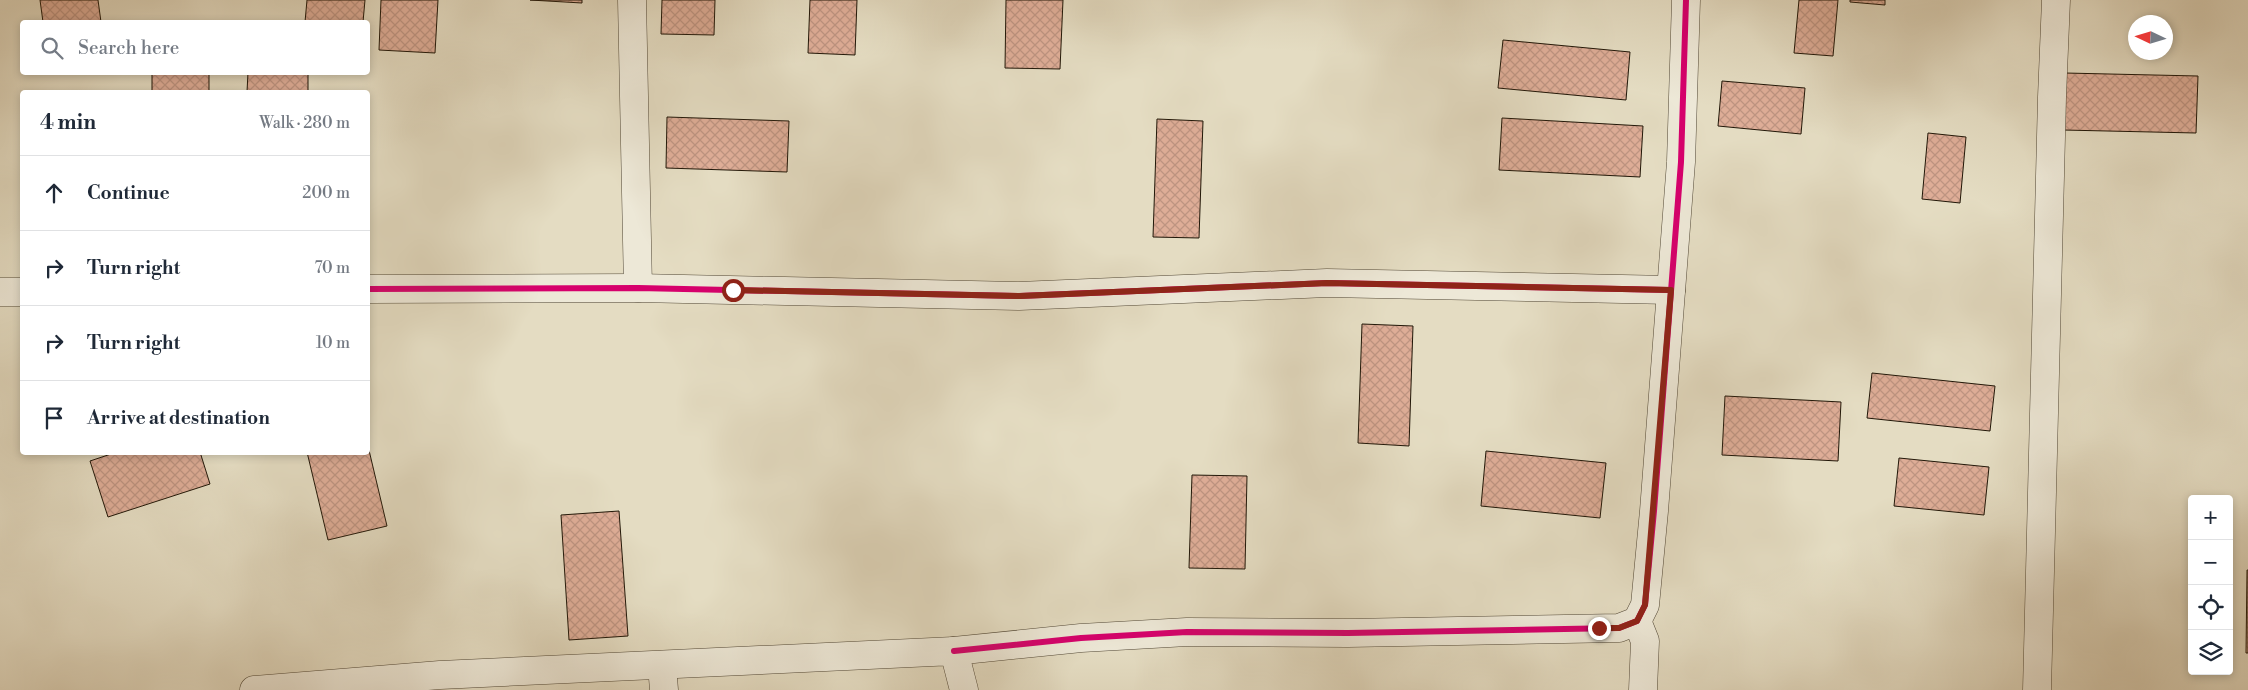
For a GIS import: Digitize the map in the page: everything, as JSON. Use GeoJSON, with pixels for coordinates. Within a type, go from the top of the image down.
{"type":"FeatureCollection","features":[{"type":"Feature","properties":{"kind":"street"},"geometry":{"type":"LineString","coordinates":[[632,0],[638,288]]}},
{"type":"Feature","properties":{"kind":"street"},"geometry":{"type":"LineString","coordinates":[[254,690],[440,675],[663,677],[1081,638],[1188,632],[1348,633],[1619,628],[1637,621],[1645,605],[1671,290],[1681,162],[1686,0]]}},
{"type":"Feature","properties":{"kind":"street"},"geometry":{"type":"LineString","coordinates":[[2037,690],[2056,0]]}},
{"type":"Feature","properties":{"kind":"street"},"geometry":{"type":"LineString","coordinates":[[370,289],[638,288],[1020,296],[1327,283],[1671,290]]}},
{"type":"Feature","properties":{"kind":"street"},"geometry":{"type":"LineString","coordinates":[[0,292],[20,292]]}},
{"type":"Feature","properties":{"kind":"street"},"geometry":{"type":"LineString","coordinates":[[1637,621],[1646,641],[1643,690]]}},
{"type":"Feature","properties":{"kind":"street"},"geometry":{"type":"LineString","coordinates":[[954,651],[964,690]]}},
{"type":"Feature","properties":{"kind":"building"},"geometry":{"type":"Polygon","coordinates":[[[40,0],[98,0],[101,20],[43,20],[40,0]]]}},
{"type":"Feature","properties":{"kind":"building"},"geometry":{"type":"Polygon","coordinates":[[[307,0],[365,0],[363,20],[305,20],[307,0]]]}},
{"type":"Feature","properties":{"kind":"building"},"geometry":{"type":"Polygon","coordinates":[[[381,0],[438,0],[435,53],[379,50],[381,0]]]}},
{"type":"Feature","properties":{"kind":"building"},"geometry":{"type":"Polygon","coordinates":[[[530,0],[582,0],[582,3],[530,0]]]}},
{"type":"Feature","properties":{"kind":"building"},"geometry":{"type":"Polygon","coordinates":[[[662,0],[715,0],[714,35],[661,34],[662,0]]]}},
{"type":"Feature","properties":{"kind":"building"},"geometry":{"type":"Polygon","coordinates":[[[810,0],[857,0],[855,55],[808,53],[810,0]]]}},
{"type":"Feature","properties":{"kind":"building"},"geometry":{"type":"Polygon","coordinates":[[[1006,0],[1063,0],[1060,69],[1005,68],[1006,0]]]}},
{"type":"Feature","properties":{"kind":"building"},"geometry":{"type":"Polygon","coordinates":[[[1799,0],[1838,0],[1833,56],[1794,53],[1799,0]]]}},
{"type":"Feature","properties":{"kind":"building"},"geometry":{"type":"Polygon","coordinates":[[[1850,0],[1885,0],[1885,5],[1850,2],[1850,0]]]}},
{"type":"Feature","properties":{"kind":"building"},"geometry":{"type":"Polygon","coordinates":[[[1503,40],[1630,52],[1626,100],[1498,88],[1503,40]]]}},
{"type":"Feature","properties":{"kind":"building"},"geometry":{"type":"Polygon","coordinates":[[[2065,73],[2198,76],[2196,133],[2063,130],[2065,73]]]}},
{"type":"Feature","properties":{"kind":"building"},"geometry":{"type":"Polygon","coordinates":[[[152,75],[209,75],[209,90],[152,90],[152,75]]]}},
{"type":"Feature","properties":{"kind":"building"},"geometry":{"type":"Polygon","coordinates":[[[248,75],[308,75],[308,90],[247,90],[248,75]]]}},
{"type":"Feature","properties":{"kind":"building"},"geometry":{"type":"Polygon","coordinates":[[[1722,81],[1805,88],[1801,134],[1718,126],[1722,81]]]}},
{"type":"Feature","properties":{"kind":"building"},"geometry":{"type":"Polygon","coordinates":[[[667,117],[789,121],[787,172],[666,168],[667,117]]]}},
{"type":"Feature","properties":{"kind":"building"},"geometry":{"type":"Polygon","coordinates":[[[1502,118],[1643,126],[1640,177],[1499,170],[1502,118]]]}},
{"type":"Feature","properties":{"kind":"building"},"geometry":{"type":"Polygon","coordinates":[[[1157,119],[1203,121],[1199,238],[1153,237],[1157,119]]]}},
{"type":"Feature","properties":{"kind":"building"},"geometry":{"type":"Polygon","coordinates":[[[1928,133],[1966,137],[1960,203],[1922,199],[1928,133]]]}},
{"type":"Feature","properties":{"kind":"building"},"geometry":{"type":"Polygon","coordinates":[[[1362,324],[1413,326],[1409,446],[1358,443],[1362,324]]]}},
{"type":"Feature","properties":{"kind":"building"},"geometry":{"type":"Polygon","coordinates":[[[1872,373],[1995,386],[1990,431],[1867,418],[1872,373]]]}},
{"type":"Feature","properties":{"kind":"building"},"geometry":{"type":"Polygon","coordinates":[[[1725,396],[1841,402],[1838,461],[1722,455],[1725,396]]]}},
{"type":"Feature","properties":{"kind":"building"},"geometry":{"type":"Polygon","coordinates":[[[1486,451],[1606,463],[1600,518],[1481,506],[1486,451]]]}},
{"type":"Feature","properties":{"kind":"building"},"geometry":{"type":"Polygon","coordinates":[[[370,454],[387,526],[328,540],[308,455],[370,454]]]}},
{"type":"Feature","properties":{"kind":"building"},"geometry":{"type":"Polygon","coordinates":[[[108,455],[201,455],[210,484],[108,517],[90,461],[108,455]]]}},
{"type":"Feature","properties":{"kind":"building"},"geometry":{"type":"Polygon","coordinates":[[[1899,458],[1989,467],[1984,515],[1894,506],[1899,458]]]}},
{"type":"Feature","properties":{"kind":"building"},"geometry":{"type":"Polygon","coordinates":[[[1192,475],[1247,476],[1245,569],[1189,568],[1192,475]]]}},
{"type":"Feature","properties":{"kind":"building"},"geometry":{"type":"Polygon","coordinates":[[[619,511],[628,636],[569,640],[561,515],[619,511]]]}},
{"type":"Feature","properties":{"kind":"building"},"geometry":{"type":"Polygon","coordinates":[[[2247,570],[2248,653],[2246,653],[2247,570]]]}},
{"type":"Feature","properties":{"kind":"cycle path"},"geometry":{"type":"LineString","coordinates":[[954,651],[1081,638],[1187,632],[1348,633],[1619,628],[1637,621],[1645,605],[1654,511],[1681,162],[1686,0]]}},
{"type":"Feature","properties":{"kind":"cycle path"},"geometry":{"type":"LineString","coordinates":[[370,289],[638,288],[1019,296],[1327,283],[1671,290]]}},
{"type":"Feature","properties":{"kind":"route"},"geometry":{"type":"LineString","coordinates":[[733,290],[1020,296],[1327,283],[1671,290],[1645,605],[1637,621],[1619,628],[1599,628]]}}]}
